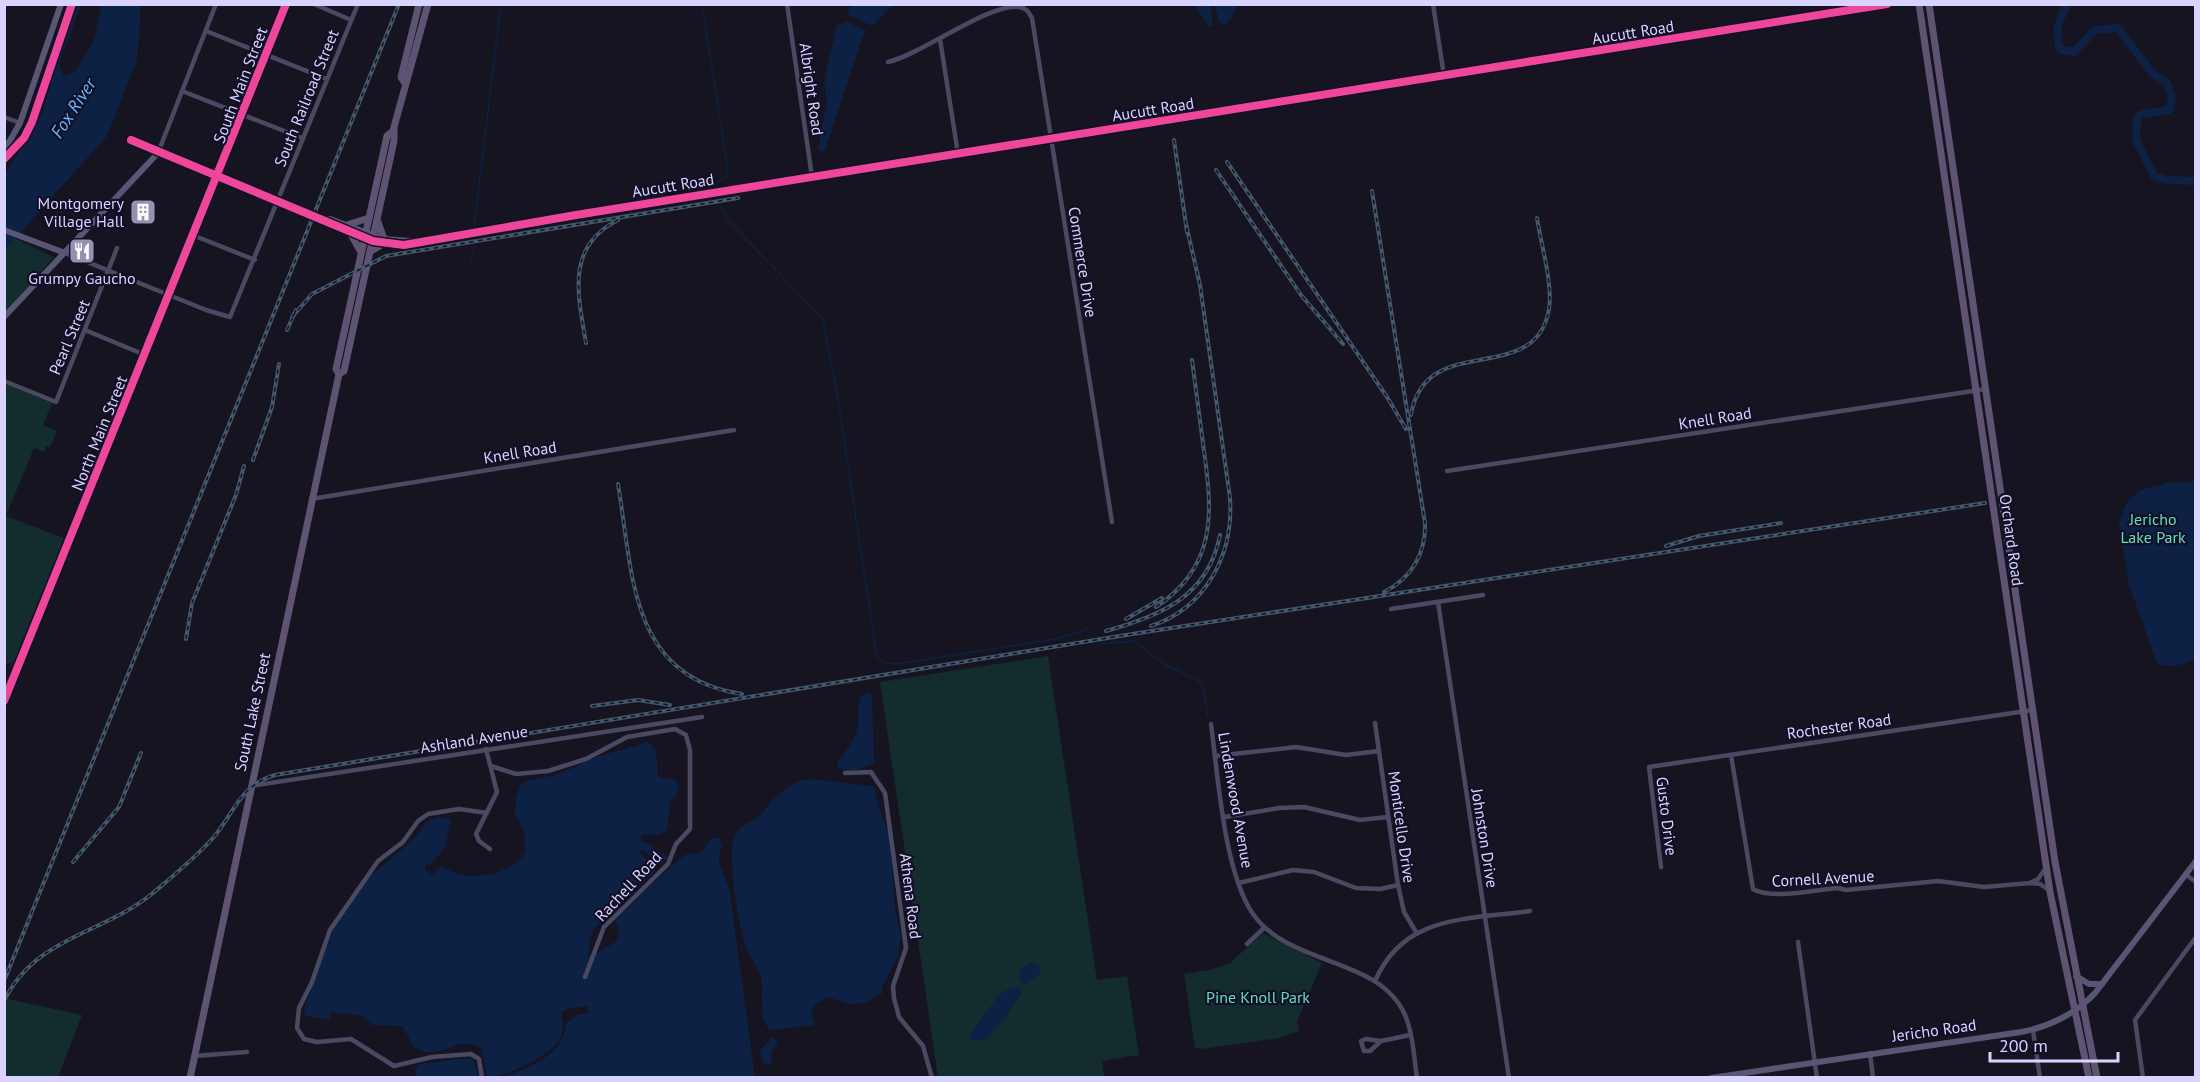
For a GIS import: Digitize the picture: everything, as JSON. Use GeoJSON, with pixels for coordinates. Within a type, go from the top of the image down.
{"type":"FeatureCollection","features":[{"type":"Feature","properties":{"kind":"main road","name":"South Lake Street"},"geometry":{"type":"LineString","coordinates":[[404,82],[401,77],[419,4]]}},
{"type":"Feature","properties":{"kind":"main road","name":"South Lake Street"},"geometry":{"type":"LineString","coordinates":[[339,375],[344,372],[394,141],[393,131],[404,82],[408,79],[428,4]]}},
{"type":"Feature","properties":{"kind":"main road","name":"Orchard Road"},"geometry":{"type":"LineString","coordinates":[[1919,4],[2050,892],[2089,1077]]}},
{"type":"Feature","properties":{"kind":"main road","name":"Orchard Road"},"geometry":{"type":"LineString","coordinates":[[1929,4],[2055,862],[2097,1077]]}},
{"type":"Feature","properties":{"kind":"main road","name":"South Lake Street"},"geometry":{"type":"LineString","coordinates":[[190,1077],[339,375],[336,369],[361,252],[387,136],[393,131]]}},
{"type":"Feature","properties":{"kind":"main road"},"geometry":{"type":"LineString","coordinates":[[361,252],[348,228],[369,218]]}},
{"type":"Feature","properties":{"kind":"main road"},"geometry":{"type":"LineString","coordinates":[[370,251],[383,242],[377,220]]}},
{"type":"Feature","properties":{"kind":"street"},"geometry":{"type":"LineString","coordinates":[[4,151],[20,123],[61,4]]}},
{"type":"Feature","properties":{"kind":"street"},"geometry":{"type":"LineString","coordinates":[[4,318],[158,153],[216,4]]}},
{"type":"Feature","properties":{"kind":"street","name":"South Main Street"},"geometry":{"type":"LineString","coordinates":[[219,176],[286,4]]}},
{"type":"Feature","properties":{"kind":"street"},"geometry":{"type":"LineString","coordinates":[[314,4],[351,20]]}},
{"type":"Feature","properties":{"kind":"street","name":"South Railroad Street"},"geometry":{"type":"LineString","coordinates":[[169,295],[228,318],[232,314],[358,4]]}},
{"type":"Feature","properties":{"kind":"street","name":"Albright Road"},"geometry":{"type":"LineString","coordinates":[[787,4],[812,177]]}},
{"type":"Feature","properties":{"kind":"street"},"geometry":{"type":"LineString","coordinates":[[1433,4],[1444,76]]}},
{"type":"Feature","properties":{"kind":"street","name":"Aucutt Road"},"geometry":{"type":"LineString","coordinates":[[158,153],[306,209],[326,220],[383,242],[414,242],[1887,4]]}},
{"type":"Feature","properties":{"kind":"street","name":"Commerce Drive"},"geometry":{"type":"LineString","coordinates":[[940,39],[972,21],[1015,7],[1024,9],[1032,18],[1112,522]]}},
{"type":"Feature","properties":{"kind":"street"},"geometry":{"type":"LineString","coordinates":[[206,31],[327,79]]}},
{"type":"Feature","properties":{"kind":"street"},"geometry":{"type":"LineString","coordinates":[[888,62],[904,58],[940,39],[958,154]]}},
{"type":"Feature","properties":{"kind":"street"},"geometry":{"type":"LineString","coordinates":[[182,92],[302,138]]}},
{"type":"Feature","properties":{"kind":"street"},"geometry":{"type":"LineString","coordinates":[[4,117],[20,123]]}},
{"type":"Feature","properties":{"kind":"street"},"geometry":{"type":"LineString","coordinates":[[130,140],[158,153]]}},
{"type":"Feature","properties":{"kind":"street","name":"North Main Street"},"geometry":{"type":"LineString","coordinates":[[4,700],[219,176]]}},
{"type":"Feature","properties":{"kind":"street"},"geometry":{"type":"LineString","coordinates":[[4,230],[169,295]]}},
{"type":"Feature","properties":{"kind":"street"},"geometry":{"type":"LineString","coordinates":[[195,236],[255,260]]}},
{"type":"Feature","properties":{"kind":"street","name":"Pearl Street"},"geometry":{"type":"LineString","coordinates":[[4,381],[56,402],[110,271],[117,248]]}},
{"type":"Feature","properties":{"kind":"street"},"geometry":{"type":"LineString","coordinates":[[85,330],[146,355]]}},
{"type":"Feature","properties":{"kind":"street","name":"Knell Road"},"geometry":{"type":"LineString","coordinates":[[1447,471],[1986,388]]}},
{"type":"Feature","properties":{"kind":"street","name":"Knell Road"},"geometry":{"type":"LineString","coordinates":[[311,499],[734,430]]}},
{"type":"Feature","properties":{"kind":"street"},"geometry":{"type":"LineString","coordinates":[[1391,609],[1483,595]]}},
{"type":"Feature","properties":{"kind":"street","name":"Johnston Drive"},"geometry":{"type":"LineString","coordinates":[[1438,602],[1509,1077]]}},
{"type":"Feature","properties":{"kind":"street"},"geometry":{"type":"LineString","coordinates":[[4,682],[13,682]]}},
{"type":"Feature","properties":{"kind":"street","name":"Rochester Road"},"geometry":{"type":"LineString","coordinates":[[1649,767],[2032,710]]}},
{"type":"Feature","properties":{"kind":"street","name":"Ashland Avenue"},"geometry":{"type":"LineString","coordinates":[[250,787],[702,717]]}},
{"type":"Feature","properties":{"kind":"street","name":"Monticello Drive"},"geometry":{"type":"LineString","coordinates":[[1375,723],[1398,885],[1404,912],[1416,932]]}},
{"type":"Feature","properties":{"kind":"street","name":"Lindenwood Avenue"},"geometry":{"type":"LineString","coordinates":[[1211,724],[1225,817],[1239,883],[1248,906],[1264,928],[1289,946],[1375,981],[1396,1001],[1404,1014],[1410,1035],[1417,1077]]}},
{"type":"Feature","properties":{"kind":"street","name":"Rachell Road"},"geometry":{"type":"LineString","coordinates":[[491,766],[516,774],[539,773],[586,759],[627,737],[675,729],[684,732],[687,738],[690,750],[690,829],[676,843],[668,864],[604,927],[585,977]]}},
{"type":"Feature","properties":{"kind":"street"},"geometry":{"type":"LineString","coordinates":[[1215,756],[1296,747],[1346,755],[1379,751]]}},
{"type":"Feature","properties":{"kind":"street"},"geometry":{"type":"LineString","coordinates":[[486,749],[497,792],[476,834],[478,841],[490,849]]}},
{"type":"Feature","properties":{"kind":"street","name":"Cornell Avenue"},"geometry":{"type":"LineString","coordinates":[[1731,754],[1748,868],[1753,889],[1759,893],[1772,894],[1837,888],[1846,890],[1924,881],[1984,887],[2030,883],[2040,884],[2050,892]]}},
{"type":"Feature","properties":{"kind":"street","name":"Gusto Drive"},"geometry":{"type":"LineString","coordinates":[[1649,767],[1661,867]]}},
{"type":"Feature","properties":{"kind":"street","name":"Athena Road"},"geometry":{"type":"LineString","coordinates":[[845,773],[871,772],[885,793],[906,948],[893,986],[894,998],[904,1025],[923,1046],[932,1077]]}},
{"type":"Feature","properties":{"kind":"street"},"geometry":{"type":"LineString","coordinates":[[1225,817],[1304,807],[1360,820],[1388,817]]}},
{"type":"Feature","properties":{"kind":"street"},"geometry":{"type":"LineString","coordinates":[[482,1077],[479,1059],[471,1054],[432,1058],[394,1066],[351,1039],[317,1042],[307,1040],[299,1033],[297,1024],[299,1008],[312,982],[330,930],[371,869],[403,842],[418,821],[428,814],[459,809],[487,813]]}},
{"type":"Feature","properties":{"kind":"street","name":"Jericho Road"},"geometry":{"type":"LineString","coordinates":[[1710,1077],[2033,1030],[2083,1005],[2102,984],[2196,861]]}},
{"type":"Feature","properties":{"kind":"street"},"geometry":{"type":"LineString","coordinates":[[2030,883],[2038,879],[2047,866]]}},
{"type":"Feature","properties":{"kind":"street"},"geometry":{"type":"LineString","coordinates":[[1239,883],[1293,870],[1314,872],[1356,888],[1380,889],[1398,885]]}},
{"type":"Feature","properties":{"kind":"street"},"geometry":{"type":"LineString","coordinates":[[2185,874],[2196,882]]}},
{"type":"Feature","properties":{"kind":"street"},"geometry":{"type":"LineString","coordinates":[[1375,981],[1392,952],[1416,932],[1434,926],[1530,911]]}},
{"type":"Feature","properties":{"kind":"street"},"geometry":{"type":"LineString","coordinates":[[1247,944],[1264,928]]}},
{"type":"Feature","properties":{"kind":"street"},"geometry":{"type":"LineString","coordinates":[[2143,1077],[2135,1020],[2196,937]]}},
{"type":"Feature","properties":{"kind":"street"},"geometry":{"type":"LineString","coordinates":[[1798,942],[1817,1077]]}},
{"type":"Feature","properties":{"kind":"street"},"geometry":{"type":"LineString","coordinates":[[2076,976],[2089,984],[2102,984]]}},
{"type":"Feature","properties":{"kind":"street"},"geometry":{"type":"LineString","coordinates":[[2033,1030],[2040,1077]]}},
{"type":"Feature","properties":{"kind":"street"},"geometry":{"type":"LineString","coordinates":[[1381,1041],[1410,1035]]}},
{"type":"Feature","properties":{"kind":"street"},"geometry":{"type":"LineString","coordinates":[[194,1056],[247,1052]]}},
{"type":"Feature","properties":{"kind":"street"},"geometry":{"type":"LineString","coordinates":[[1870,1053],[1873,1077]]}},
{"type":"Feature","properties":{"kind":"green space"},"geometry":{"type":"Polygon","coordinates":[[[14,238],[54,257],[5,312],[5,249],[14,238]]]}},
{"type":"Feature","properties":{"kind":"green space"},"geometry":{"type":"Polygon","coordinates":[[[5,384],[52,403],[43,425],[57,431],[50,447],[46,446],[44,452],[34,448],[6,516],[66,539],[16,664],[5,663],[5,384]]]}},
{"type":"Feature","properties":{"kind":"green space"},"geometry":{"type":"Polygon","coordinates":[[[1048,656],[1097,980],[1127,976],[1139,1055],[1102,1061],[1104,1077],[938,1077],[880,682],[1048,656]]]}},
{"type":"Feature","properties":{"kind":"green space","name":"Pine Knoll Park"},"geometry":{"type":"Polygon","coordinates":[[[1263,933],[1322,963],[1297,1021],[1299,1031],[1280,1038],[1195,1048],[1184,974],[1210,970],[1230,963],[1263,933]]]}},
{"type":"Feature","properties":{"kind":"green space"},"geometry":{"type":"Polygon","coordinates":[[[8,999],[82,1015],[58,1077],[5,1077],[4,1007],[8,999]]]}},
{"type":"Feature","properties":{"kind":"water"},"geometry":{"type":"Polygon","coordinates":[[[1215,4],[1238,5],[1231,19],[1224,25],[1219,22],[1215,4]]]}},
{"type":"Feature","properties":{"kind":"water","name":"Fox River"},"geometry":{"type":"Polygon","coordinates":[[[78,5],[81,5],[60,60],[60,68],[64,76],[74,73],[93,43],[102,5],[141,5],[137,60],[107,136],[5,249],[5,174],[41,117],[68,27],[78,5]]]}},
{"type":"Feature","properties":{"kind":"water"},"geometry":{"type":"Polygon","coordinates":[[[853,5],[893,5],[872,26],[849,15],[848,10],[853,5]]]}},
{"type":"Feature","properties":{"kind":"water"},"geometry":{"type":"Polygon","coordinates":[[[1194,5],[1210,5],[1213,25],[1210,27],[1194,5]]]}},
{"type":"Feature","properties":{"kind":"water"},"geometry":{"type":"Polygon","coordinates":[[[847,22],[865,30],[825,150],[821,152],[818,149],[827,101],[824,82],[837,25],[847,22]]]}},
{"type":"Feature","properties":{"kind":"water","name":"Jericho Lake Park"},"geometry":{"type":"Polygon","coordinates":[[[2195,480],[2195,658],[2181,664],[2167,666],[2157,663],[2129,585],[2119,523],[2127,502],[2140,490],[2170,482],[2184,483],[2195,480]]]}},
{"type":"Feature","properties":{"kind":"water"},"geometry":{"type":"Polygon","coordinates":[[[869,692],[872,696],[874,763],[852,771],[838,768],[838,761],[856,734],[861,696],[869,692]]]}},
{"type":"Feature","properties":{"kind":"water"},"geometry":{"type":"Polygon","coordinates":[[[648,742],[656,751],[658,777],[676,780],[679,791],[670,802],[667,830],[660,835],[642,834],[641,841],[653,845],[653,848],[668,857],[661,864],[644,851],[638,851],[653,866],[655,872],[625,896],[614,911],[595,928],[590,937],[588,954],[594,955],[617,941],[619,928],[614,919],[684,855],[702,852],[711,838],[719,838],[722,846],[718,859],[729,888],[755,1077],[505,1077],[535,1064],[552,1052],[564,1034],[566,1023],[579,1014],[589,1012],[588,1006],[566,1009],[561,1013],[563,1028],[561,1037],[549,1051],[516,1070],[487,1077],[481,1048],[471,1044],[440,1051],[423,1051],[413,1046],[403,1026],[372,1025],[362,1016],[332,1012],[329,1015],[331,1020],[305,1016],[304,1009],[308,997],[335,926],[369,877],[414,839],[426,822],[439,817],[451,819],[445,848],[430,865],[425,865],[426,871],[432,875],[442,866],[463,875],[487,875],[499,872],[519,860],[526,852],[524,830],[515,814],[516,797],[521,784],[529,780],[556,775],[600,756],[648,742]]]}},
{"type":"Feature","properties":{"kind":"water"},"geometry":{"type":"Polygon","coordinates":[[[810,779],[872,786],[875,789],[890,839],[895,908],[901,936],[898,956],[882,987],[882,994],[878,994],[867,1002],[851,1005],[828,997],[814,1005],[811,1015],[815,1022],[813,1025],[771,1030],[762,1013],[761,977],[746,948],[739,920],[734,888],[733,844],[738,830],[761,815],[783,791],[789,786],[810,779]]]}},
{"type":"Feature","properties":{"kind":"water"},"geometry":{"type":"Polygon","coordinates":[[[1030,962],[1040,967],[1041,972],[1024,986],[1019,977],[1020,969],[1030,962]]]}},
{"type":"Feature","properties":{"kind":"water"},"geometry":{"type":"Polygon","coordinates":[[[1012,987],[1018,987],[1022,992],[1007,1015],[987,1039],[973,1040],[970,1036],[973,1030],[999,995],[1012,987]]]}},
{"type":"Feature","properties":{"kind":"water"},"geometry":{"type":"Polygon","coordinates":[[[773,1036],[778,1043],[772,1051],[770,1065],[765,1065],[759,1051],[773,1036]]]}},
{"type":"Feature","properties":{"kind":"water"},"geometry":{"type":"Polygon","coordinates":[[[469,1058],[474,1060],[478,1077],[416,1077],[415,1069],[420,1064],[469,1058]]]}},
{"type":"Feature","properties":{"kind":"waterway"},"geometry":{"type":"LineString","coordinates":[[474,227],[501,4]]}},
{"type":"Feature","properties":{"kind":"waterway"},"geometry":{"type":"LineString","coordinates":[[702,4],[728,170],[727,175],[716,184]]}},
{"type":"Feature","properties":{"kind":"waterway"},"geometry":{"type":"LineString","coordinates":[[2067,4],[2058,26],[2057,37],[2060,49],[2074,52],[2095,30],[2118,28],[2152,73],[2167,83],[2172,98],[2169,110],[2141,114],[2137,118],[2136,140],[2154,176],[2166,180],[2196,181]]}},
{"type":"Feature","properties":{"kind":"waterway"},"geometry":{"type":"LineString","coordinates":[[719,203],[726,218],[823,319],[838,399],[877,657],[884,663],[897,664],[1056,639],[1091,628]]}},
{"type":"Feature","properties":{"kind":"waterway"},"geometry":{"type":"LineString","coordinates":[[470,263],[474,246]]}},
{"type":"Feature","properties":{"kind":"waterway"},"geometry":{"type":"LineString","coordinates":[[1098,644],[1134,641],[1164,664],[1198,680],[1203,687],[1208,716]]}},
{"type":"Feature","properties":{"kind":"railway"},"geometry":{"type":"LineString","coordinates":[[4,981],[399,4]]}},
{"type":"Feature","properties":{"kind":"railway"},"geometry":{"type":"LineString","coordinates":[[1174,140],[1187,232]]}},
{"type":"Feature","properties":{"kind":"railway"},"geometry":{"type":"LineString","coordinates":[[1227,162],[1387,397],[1406,429]]}},
{"type":"Feature","properties":{"kind":"railway"},"geometry":{"type":"LineString","coordinates":[[1216,170],[1301,295],[1343,344]]}},
{"type":"Feature","properties":{"kind":"railway"},"geometry":{"type":"LineString","coordinates":[[1372,191],[1425,523],[1423,544],[1415,564],[1402,580],[1384,592]]}},
{"type":"Feature","properties":{"kind":"railway"},"geometry":{"type":"LineString","coordinates":[[292,317],[312,294],[386,256],[738,198]]}},
{"type":"Feature","properties":{"kind":"railway"},"geometry":{"type":"LineString","coordinates":[[1411,415],[1420,389],[1437,373],[1457,365],[1503,355],[1524,347],[1540,333],[1549,309],[1550,299],[1537,218]]}},
{"type":"Feature","properties":{"kind":"railway"},"geometry":{"type":"LineString","coordinates":[[586,343],[579,290],[582,258],[601,231],[618,220]]}},
{"type":"Feature","properties":{"kind":"railway"},"geometry":{"type":"LineString","coordinates":[[1151,626],[1170,618],[1187,606],[1213,576],[1227,539],[1230,519],[1230,498],[1200,285],[1186,224]]}},
{"type":"Feature","properties":{"kind":"railway"},"geometry":{"type":"LineString","coordinates":[[287,330],[296,310]]}},
{"type":"Feature","properties":{"kind":"railway"},"geometry":{"type":"LineString","coordinates":[[1156,607],[1176,591],[1190,575],[1200,557],[1209,518],[1207,474],[1192,360]]}},
{"type":"Feature","properties":{"kind":"railway"},"geometry":{"type":"LineString","coordinates":[[253,460],[272,407],[279,364]]}},
{"type":"Feature","properties":{"kind":"railway"},"geometry":{"type":"LineString","coordinates":[[186,639],[192,603],[236,495],[244,466]]}},
{"type":"Feature","properties":{"kind":"railway"},"geometry":{"type":"LineString","coordinates":[[618,484],[634,585],[643,616],[657,644],[677,667],[705,684],[742,694]]}},
{"type":"Feature","properties":{"kind":"railway"},"geometry":{"type":"LineString","coordinates":[[4,1001],[17,979],[52,949],[133,907],[153,893],[213,838],[245,793],[253,786],[275,775],[1126,635],[1985,503]]}},
{"type":"Feature","properties":{"kind":"railway"},"geometry":{"type":"LineString","coordinates":[[1666,546],[1699,536],[1781,523]]}},
{"type":"Feature","properties":{"kind":"railway"},"geometry":{"type":"LineString","coordinates":[[1106,631],[1145,618],[1179,601],[1205,574],[1214,556],[1220,535]]}},
{"type":"Feature","properties":{"kind":"railway"},"geometry":{"type":"LineString","coordinates":[[1126,619],[1162,598]]}},
{"type":"Feature","properties":{"kind":"railway"},"geometry":{"type":"LineString","coordinates":[[592,706],[638,700],[670,705]]}},
{"type":"Feature","properties":{"kind":"railway"},"geometry":{"type":"LineString","coordinates":[[73,862],[119,807],[141,753]]}},
{"type":"Feature","properties":{"kind":"cycle path"},"geometry":{"type":"LineString","coordinates":[[4,159],[24,138],[32,122],[72,4]]}},
{"type":"Feature","properties":{"kind":"cycle path"},"geometry":{"type":"LineString","coordinates":[[4,701],[286,4]]}},
{"type":"Feature","properties":{"kind":"cycle path"},"geometry":{"type":"LineString","coordinates":[[131,140],[373,241],[404,245],[576,215],[1887,4]]}},
{"type":"Feature","properties":{"kind":"place","name":"Montgomery Village Hall"},"geometry":{"type":"Point","coordinates":[143,212]}},
{"type":"Feature","properties":{"kind":"place","name":"Grumpy Gaucho"},"geometry":{"type":"Point","coordinates":[82,251]}}]}
